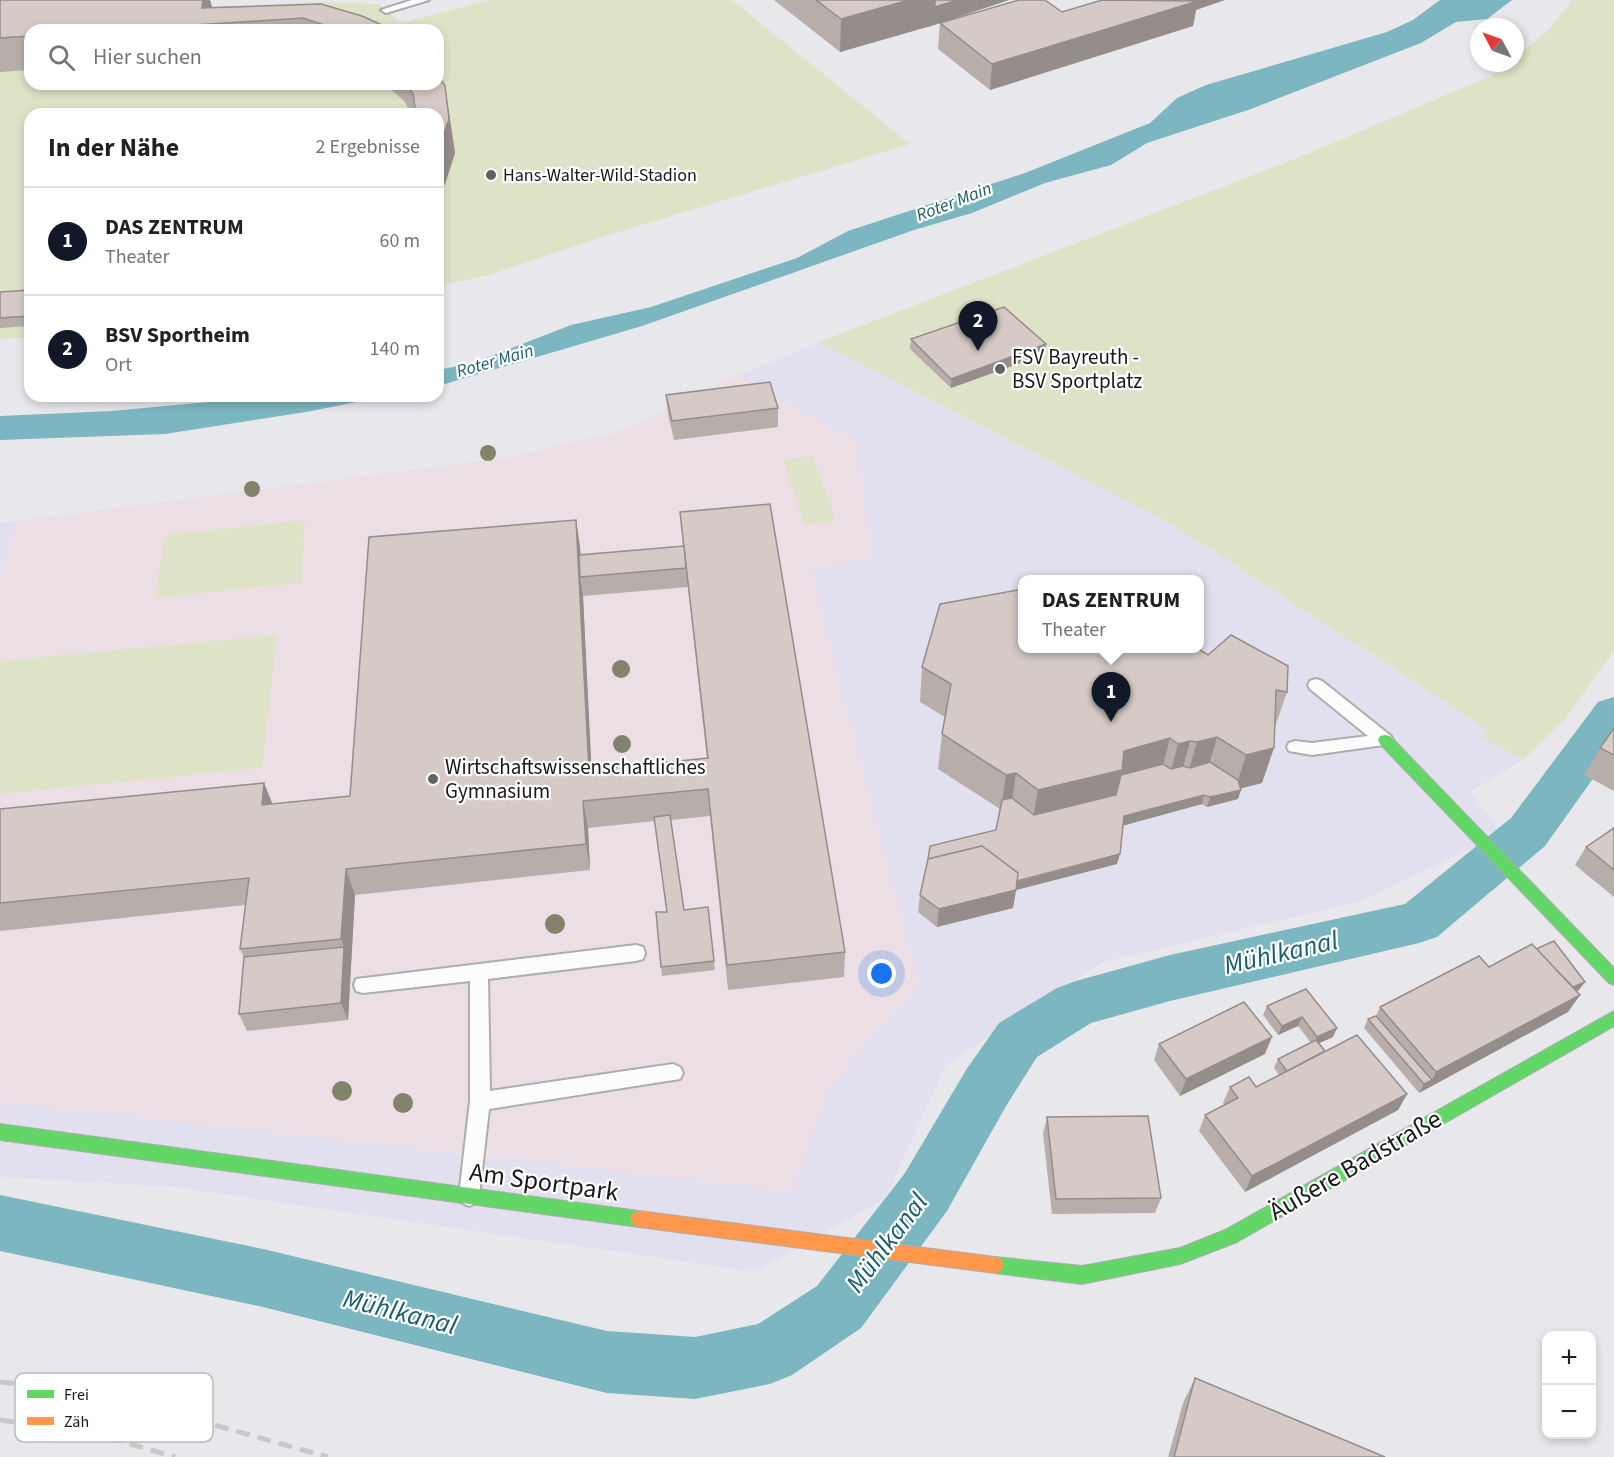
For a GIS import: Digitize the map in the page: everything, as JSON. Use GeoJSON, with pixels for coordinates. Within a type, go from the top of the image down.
{"type":"FeatureCollection","features":[{"type":"Feature","properties":{"kind":"street"},"geometry":{"type":"LineString","coordinates":[[1385,740],[1614,978]]}},
{"type":"Feature","properties":{"kind":"street","name":"Äußere Badstraße"},"geometry":{"type":"LineString","coordinates":[[1082,1275],[1180,1256],[1231,1236],[1614,1018]]}},
{"type":"Feature","properties":{"kind":"street","name":"Am Sportpark"},"geometry":{"type":"LineString","coordinates":[[0,1132],[894,1254],[1082,1275]]}},
{"type":"Feature","properties":{"kind":"lane"},"geometry":{"type":"LineString","coordinates":[[386,10],[424,0]]}},
{"type":"Feature","properties":{"kind":"lane"},"geometry":{"type":"LineString","coordinates":[[1316,686],[1385,740]]}},
{"type":"Feature","properties":{"kind":"lane"},"geometry":{"type":"LineString","coordinates":[[1295,747],[1312,749],[1385,740]]}},
{"type":"Feature","properties":{"kind":"lane"},"geometry":{"type":"LineString","coordinates":[[363,985],[636,953]]}},
{"type":"Feature","properties":{"kind":"lane"},"geometry":{"type":"LineString","coordinates":[[469,1196],[480,1101],[478,972]]}},
{"type":"Feature","properties":{"kind":"lane"},"geometry":{"type":"LineString","coordinates":[[480,1101],[673,1073]]}},
{"type":"Feature","properties":{"kind":"shaded area","name":"Wirtschaftswissenschaftliches Gymnasium"},"geometry":{"type":"Polygon","coordinates":[[[819,342],[1171,524],[1489,731],[1483,737],[1523,760],[1470,792],[1503,833],[1362,901],[1104,962],[946,1065],[885,1199],[755,1272],[174,1187],[0,1177],[0,523],[507,458],[618,432],[739,375],[819,342]]]}},
{"type":"Feature","properties":{"kind":"shaded area","name":"Wirtschaftswissenschaftliches Gymnasium"},"geometry":{"type":"Polygon","coordinates":[[[739,375],[856,441],[873,559],[810,568],[919,985],[829,1086],[791,1191],[0,1102],[0,573],[17,521],[507,458],[618,432],[739,375]]]}},
{"type":"Feature","properties":{"kind":"green space"},"geometry":{"type":"Polygon","coordinates":[[[490,0],[732,0],[910,144],[602,237],[489,275],[444,285],[444,108],[24,108],[24,337],[0,339],[0,24],[138,10],[321,2],[379,4],[401,23],[490,0]]]}},
{"type":"Feature","properties":{"kind":"green space"},"geometry":{"type":"Polygon","coordinates":[[[1572,0],[1614,0],[1614,651],[1565,719],[1523,760],[1482,737],[1488,730],[1171,524],[819,342],[1295,159],[1500,72],[1524,72],[1524,51],[1551,27],[1572,0]]]}},
{"type":"Feature","properties":{"kind":"green space"},"geometry":{"type":"Polygon","coordinates":[[[812,456],[836,521],[805,525],[783,460],[812,456]]]}},
{"type":"Feature","properties":{"kind":"green space"},"geometry":{"type":"Polygon","coordinates":[[[305,520],[301,583],[155,598],[165,535],[305,520]]]}},
{"type":"Feature","properties":{"kind":"green space"},"geometry":{"type":"Polygon","coordinates":[[[277,635],[262,768],[0,794],[0,661],[277,635]]]}},
{"type":"Feature","properties":{"kind":"water","name":"Roter Main"},"geometry":{"type":"Polygon","coordinates":[[[1440,0],[1512,0],[1488,18],[1470,18],[1470,21],[1456,22],[1421,43],[1251,109],[1147,143],[1111,165],[1045,183],[972,213],[914,230],[642,326],[444,384],[444,369],[473,363],[571,325],[651,307],[797,258],[848,231],[1025,173],[1150,123],[1177,98],[1206,85],[1387,32],[1413,20],[1440,0]]]}},
{"type":"Feature","properties":{"kind":"water"},"geometry":{"type":"Polygon","coordinates":[[[209,402],[357,402],[165,434],[0,440],[0,416],[111,411],[209,402]]]}},
{"type":"Feature","properties":{"kind":"building"},"geometry":{"type":"Polygon","coordinates":[[[0,0],[203,0],[202,8],[321,4],[362,16],[380,24],[321,24],[303,18],[212,24],[24,24],[24,36],[0,38],[0,0]]]}},
{"type":"Feature","properties":{"kind":"building"},"geometry":{"type":"Polygon","coordinates":[[[816,0],[909,0],[841,19],[816,0]]]}},
{"type":"Feature","properties":{"kind":"building"},"geometry":{"type":"Polygon","coordinates":[[[935,0],[957,0],[935,7],[935,0]]]}},
{"type":"Feature","properties":{"kind":"building"},"geometry":{"type":"Polygon","coordinates":[[[1019,0],[1045,0],[1062,12],[1102,0],[1198,1],[992,64],[940,23],[1019,0]]]}},
{"type":"Feature","properties":{"kind":"building"},"geometry":{"type":"Polygon","coordinates":[[[444,85],[449,119],[444,134],[444,108],[415,108],[411,90],[444,90],[444,85]]]}},
{"type":"Feature","properties":{"kind":"building"},"geometry":{"type":"Polygon","coordinates":[[[24,290],[24,316],[0,318],[0,292],[24,290]]]}},
{"type":"Feature","properties":{"kind":"building"},"geometry":{"type":"Polygon","coordinates":[[[1004,307],[1046,344],[951,379],[911,339],[1004,307]]]}},
{"type":"Feature","properties":{"kind":"building"},"geometry":{"type":"Polygon","coordinates":[[[770,382],[778,408],[672,421],[666,395],[770,382]]]}},
{"type":"Feature","properties":{"kind":"building"},"geometry":{"type":"Polygon","coordinates":[[[770,504],[845,952],[727,965],[708,789],[583,801],[586,844],[346,869],[341,939],[240,949],[249,878],[0,903],[0,809],[264,783],[262,805],[350,796],[369,537],[576,520],[589,770],[708,758],[680,512],[770,504]]]}},
{"type":"Feature","properties":{"kind":"building"},"geometry":{"type":"Polygon","coordinates":[[[684,546],[686,568],[580,577],[579,555],[684,546]]]}},
{"type":"Feature","properties":{"kind":"building"},"geometry":{"type":"Polygon","coordinates":[[[1018,590],[1018,653],[1204,652],[1208,655],[1231,635],[1288,666],[1287,692],[1276,690],[1274,748],[1246,755],[1217,737],[1178,744],[1170,738],[1124,751],[1122,770],[1038,790],[1016,773],[1006,775],[942,734],[951,684],[922,667],[940,604],[1018,590]]]}},
{"type":"Feature","properties":{"kind":"building"},"geometry":{"type":"Polygon","coordinates":[[[1614,728],[1614,755],[1600,748],[1614,728]]]}},
{"type":"Feature","properties":{"kind":"building"},"geometry":{"type":"Polygon","coordinates":[[[1210,762],[1238,780],[1241,790],[1210,797],[1204,795],[1124,816],[1120,854],[1017,881],[1018,873],[982,846],[928,859],[930,846],[996,830],[1002,800],[1012,798],[1034,815],[1116,795],[1121,775],[1163,764],[1171,769],[1183,766],[1190,768],[1210,762]]]}},
{"type":"Feature","properties":{"kind":"building"},"geometry":{"type":"Polygon","coordinates":[[[670,815],[684,910],[708,907],[714,961],[661,967],[656,912],[667,912],[654,817],[670,815]]]}},
{"type":"Feature","properties":{"kind":"building"},"geometry":{"type":"Polygon","coordinates":[[[1614,828],[1614,870],[1586,847],[1614,828]]]}},
{"type":"Feature","properties":{"kind":"building"},"geometry":{"type":"Polygon","coordinates":[[[982,846],[1018,873],[1016,890],[939,909],[920,895],[928,859],[982,846]]]}},
{"type":"Feature","properties":{"kind":"building"},"geometry":{"type":"Polygon","coordinates":[[[1554,941],[1585,982],[1573,987],[1536,949],[1554,941]]]}},
{"type":"Feature","properties":{"kind":"building"},"geometry":{"type":"Polygon","coordinates":[[[1532,944],[1580,995],[1436,1072],[1380,1007],[1479,956],[1489,967],[1532,944]]]}},
{"type":"Feature","properties":{"kind":"building"},"geometry":{"type":"Polygon","coordinates":[[[344,947],[341,1003],[239,1014],[244,957],[344,947]]]}},
{"type":"Feature","properties":{"kind":"building"},"geometry":{"type":"Polygon","coordinates":[[[1306,989],[1337,1028],[1317,1037],[1302,1017],[1282,1026],[1267,1006],[1306,989]]]}},
{"type":"Feature","properties":{"kind":"building"},"geometry":{"type":"Polygon","coordinates":[[[1244,1002],[1272,1037],[1186,1079],[1159,1044],[1244,1002]]]}},
{"type":"Feature","properties":{"kind":"building"},"geometry":{"type":"Polygon","coordinates":[[[1376,1016],[1432,1080],[1424,1084],[1368,1019],[1376,1016]]]}},
{"type":"Feature","properties":{"kind":"building"},"geometry":{"type":"Polygon","coordinates":[[[1357,1035],[1407,1094],[1252,1176],[1205,1115],[1238,1098],[1230,1087],[1249,1077],[1256,1087],[1357,1035]]]}},
{"type":"Feature","properties":{"kind":"building"},"geometry":{"type":"Polygon","coordinates":[[[1316,1040],[1325,1051],[1287,1071],[1278,1059],[1316,1040]]]}},
{"type":"Feature","properties":{"kind":"building"},"geometry":{"type":"Polygon","coordinates":[[[1148,1116],[1161,1198],[1056,1199],[1047,1117],[1148,1116]]]}},
{"type":"Feature","properties":{"kind":"building"},"geometry":{"type":"Polygon","coordinates":[[[1195,1378],[1385,1457],[1174,1457],[1195,1378]]]}},
{"type":"Feature","properties":{"kind":"waterway","name":"Mühlkanal"},"geometry":{"type":"LineString","coordinates":[[0,1223],[263,1278],[607,1362],[695,1368],[770,1353],[839,1307],[926,1192],[986,1088],[1018,1040],[1076,1004],[1170,978],[1419,922],[1528,832],[1614,714]]}},
{"type":"Feature","properties":{"kind":"railway"},"geometry":{"type":"LineString","coordinates":[[0,1382],[15,1384]]}},
{"type":"Feature","properties":{"kind":"railway"},"geometry":{"type":"LineString","coordinates":[[0,1420],[15,1422]]}},
{"type":"Feature","properties":{"kind":"railway"},"geometry":{"type":"LineString","coordinates":[[213,1425],[328,1457]]}},
{"type":"Feature","properties":{"kind":"railway"},"geometry":{"type":"LineString","coordinates":[[124,1442],[175,1457]]}},
{"type":"Feature","properties":{"kind":"traffic: fast"},"geometry":{"type":"LineString","coordinates":[[1385,740],[1614,978]]}},
{"type":"Feature","properties":{"kind":"traffic: fast"},"geometry":{"type":"LineString","coordinates":[[995,1265],[1082,1275],[1180,1256],[1231,1236],[1614,1018]]}},
{"type":"Feature","properties":{"kind":"traffic: fast"},"geometry":{"type":"LineString","coordinates":[[0,1132],[639,1219]]}},
{"type":"Feature","properties":{"kind":"traffic: slow"},"geometry":{"type":"LineString","coordinates":[[639,1219],[995,1265]]}},
{"type":"Feature","properties":{"kind":"place","name":"Hans-Walter-Wild-Stadion"},"geometry":{"type":"Point","coordinates":[491,175]}},
{"type":"Feature","properties":{"kind":"place","name":"BSV Sportheim"},"geometry":{"type":"Point","coordinates":[978,351]}},
{"type":"Feature","properties":{"kind":"place","name":"FSV Bayreuth - BSV Sportplatz"},"geometry":{"type":"Point","coordinates":[1000,369]}},
{"type":"Feature","properties":{"kind":"place","name":"DAS ZENTRUM"},"geometry":{"type":"Point","coordinates":[1111,722]}},
{"type":"Feature","properties":{"kind":"place","name":"Wirtschaftswissenschaftliches Gymnasium"},"geometry":{"type":"Point","coordinates":[433,779]}}]}
